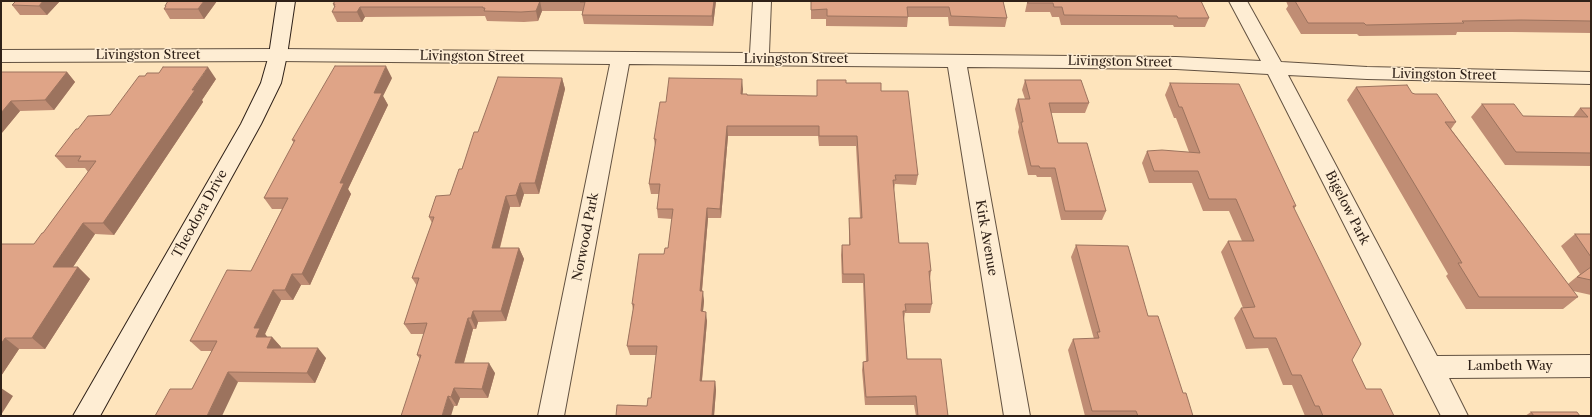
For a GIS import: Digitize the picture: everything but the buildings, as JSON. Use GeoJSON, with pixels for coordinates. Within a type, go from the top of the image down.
{"type":"FeatureCollection","features":[{"type":"Feature","properties":{"kind":"street","name":"Theodora Drive"},"geometry":{"type":"LineString","coordinates":[[86,416],[251,124],[271,83],[278,55],[286,1]]}},
{"type":"Feature","properties":{"kind":"street"},"geometry":{"type":"LineString","coordinates":[[759,59],[762,1]]}},
{"type":"Feature","properties":{"kind":"street","name":"Bigelow Park"},"geometry":{"type":"LineString","coordinates":[[1238,1],[1275,69],[1455,416]]}},
{"type":"Feature","properties":{"kind":"street","name":"Livingston Street"},"geometry":{"type":"LineString","coordinates":[[1,56],[278,55],[1176,63],[1367,73],[1591,78]]}},
{"type":"Feature","properties":{"kind":"street","name":"Norwood Park"},"geometry":{"type":"LineString","coordinates":[[551,416],[621,58]]}},
{"type":"Feature","properties":{"kind":"street","name":"Kirk Avenue"},"geometry":{"type":"LineString","coordinates":[[956,60],[1017,416]]}},
{"type":"Feature","properties":{"kind":"street","name":"Lambeth Way"},"geometry":{"type":"LineString","coordinates":[[1429,367],[1591,366]]}}]}
